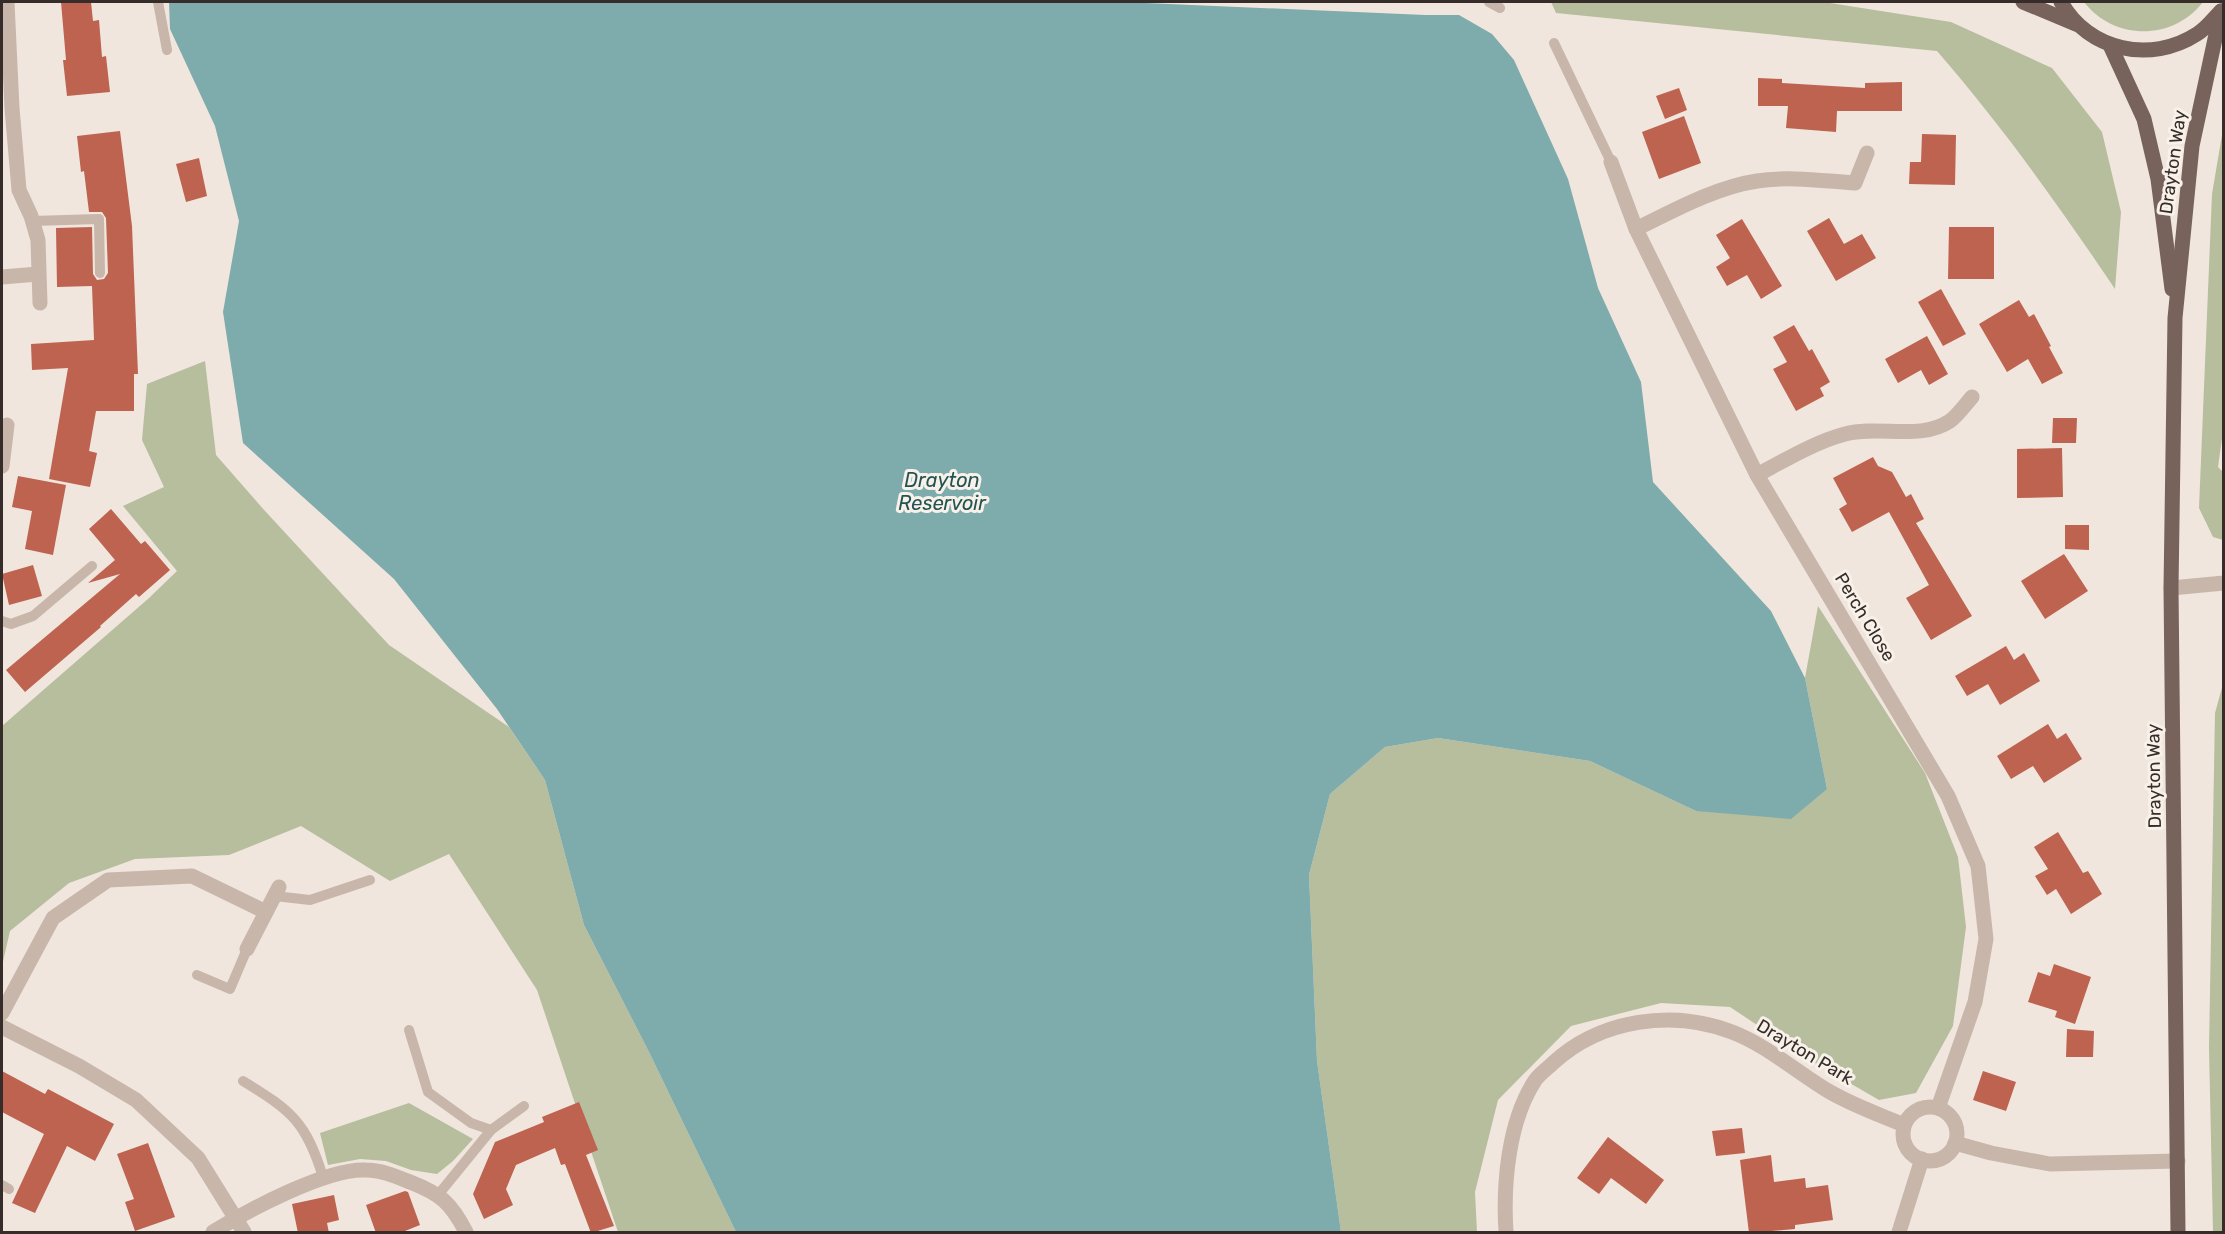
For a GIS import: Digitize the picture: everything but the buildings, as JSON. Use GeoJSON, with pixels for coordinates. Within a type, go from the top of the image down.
{"type":"FeatureCollection","features":[{"type":"Feature","properties":{"kind":"main road"},"geometry":{"type":"LineString","coordinates":[[2023,2],[2079,25]]}},
{"type":"Feature","properties":{"kind":"main road"},"geometry":{"type":"LineString","coordinates":[[2061,2],[2089,34],[2110,45],[2140,51],[2171,48],[2199,33],[2222,9]]}},
{"type":"Feature","properties":{"kind":"main road","name":"Drayton Way"},"geometry":{"type":"LineString","coordinates":[[2178,1233],[2171,588],[2175,318],[2192,146],[2222,9]]}},
{"type":"Feature","properties":{"kind":"main road","name":"Drayton Way"},"geometry":{"type":"LineString","coordinates":[[2110,45],[2144,119],[2149,139],[2158,179],[2175,318]]}},
{"type":"Feature","properties":{"kind":"street"},"geometry":{"type":"LineString","coordinates":[[7,2],[7,109],[19,190],[38,240],[40,303]]}},
{"type":"Feature","properties":{"kind":"street"},"geometry":{"type":"LineString","coordinates":[[1636,229],[1707,195],[1756,181],[1793,178],[1855,183],[1867,153]]}},
{"type":"Feature","properties":{"kind":"street","name":"Perch Close"},"geometry":{"type":"LineString","coordinates":[[1611,162],[1636,229],[1757,475],[1948,796],[1978,866],[1986,939],[1975,1002],[1938,1108]]}},
{"type":"Feature","properties":{"kind":"street"},"geometry":{"type":"LineString","coordinates":[[2,277],[38,274]]}},
{"type":"Feature","properties":{"kind":"street"},"geometry":{"type":"LineString","coordinates":[[1757,475],[1845,434],[1936,428],[1951,420],[1972,398]]}},
{"type":"Feature","properties":{"kind":"street"},"geometry":{"type":"LineString","coordinates":[[2,466],[7,425]]}},
{"type":"Feature","properties":{"kind":"street"},"geometry":{"type":"LineString","coordinates":[[2171,588],[2223,584]]}},
{"type":"Feature","properties":{"kind":"street"},"geometry":{"type":"LineString","coordinates":[[2,1013],[53,918],[108,880],[192,876],[266,912]]}},
{"type":"Feature","properties":{"kind":"street"},"geometry":{"type":"LineString","coordinates":[[247,949],[277,891]]}},
{"type":"Feature","properties":{"kind":"street","name":"Drayton Park"},"geometry":{"type":"LineString","coordinates":[[1506,1233],[1506,1183],[1511,1147],[1519,1114],[1534,1081],[1564,1052],[1598,1033],[1639,1022],[1671,1018],[1730,1031],[1751,1040],[1827,1091],[1904,1125]]}},
{"type":"Feature","properties":{"kind":"street"},"geometry":{"type":"LineString","coordinates":[[2,1027],[79,1066],[136,1100],[198,1158],[244,1233]]}},
{"type":"Feature","properties":{"kind":"street"},"geometry":{"type":"LineString","coordinates":[[1921,1108],[1938,1108],[1953,1120],[1956,1129],[1955,1143],[1947,1154],[1939,1159],[1922,1159],[1912,1154],[1906,1147],[1903,1138],[1904,1125],[1912,1113],[1921,1108]]}},
{"type":"Feature","properties":{"kind":"street"},"geometry":{"type":"LineString","coordinates":[[1955,1143],[1991,1153],[2050,1164],[2178,1161]]}},
{"type":"Feature","properties":{"kind":"street"},"geometry":{"type":"LineString","coordinates":[[1899,1233],[1922,1159]]}},
{"type":"Feature","properties":{"kind":"street"},"geometry":{"type":"LineString","coordinates":[[213,1233],[235,1219],[323,1177],[364,1170],[389,1173],[438,1195],[454,1209],[466,1233]]}},
{"type":"Feature","properties":{"kind":"lane"},"geometry":{"type":"LineString","coordinates":[[158,2],[167,50]]}},
{"type":"Feature","properties":{"kind":"lane"},"geometry":{"type":"LineString","coordinates":[[1489,2],[1500,8]]}},
{"type":"Feature","properties":{"kind":"lane"},"geometry":{"type":"LineString","coordinates":[[1554,43],[1611,162]]}},
{"type":"Feature","properties":{"kind":"lane"},"geometry":{"type":"LineString","coordinates":[[32,221],[99,219],[100,273]]}},
{"type":"Feature","properties":{"kind":"lane"},"geometry":{"type":"LineString","coordinates":[[2,621],[12,624],[33,616],[92,566]]}},
{"type":"Feature","properties":{"kind":"lane"},"geometry":{"type":"LineString","coordinates":[[277,891],[310,900],[370,880]]}},
{"type":"Feature","properties":{"kind":"lane"},"geometry":{"type":"LineString","coordinates":[[197,975],[230,989],[247,949]]}},
{"type":"Feature","properties":{"kind":"lane"},"geometry":{"type":"LineString","coordinates":[[409,1030],[428,1092],[471,1123],[491,1130]]}},
{"type":"Feature","properties":{"kind":"lane"},"geometry":{"type":"LineString","coordinates":[[243,1081],[280,1103],[300,1123],[315,1151],[323,1177]]}},
{"type":"Feature","properties":{"kind":"lane"},"geometry":{"type":"LineString","coordinates":[[438,1195],[491,1130],[524,1106]]}},
{"type":"Feature","properties":{"kind":"green space"},"geometry":{"type":"Polygon","coordinates":[[[1551,2],[1830,3],[1951,22],[2052,68],[2102,132],[2121,212],[2115,289],[2030,167],[1937,51],[1556,13],[1551,2]]]}},
{"type":"Feature","properties":{"kind":"green space"},"geometry":{"type":"Polygon","coordinates":[[[2084,2],[2203,2],[2191,15],[2176,24],[2144,31],[2111,24],[2096,15],[2084,2]]]}},
{"type":"Feature","properties":{"kind":"green space"},"geometry":{"type":"Polygon","coordinates":[[[2223,129],[2224,424],[2218,467],[2223,472],[2223,540],[2213,537],[2199,508],[2212,194],[2223,129]]]}},
{"type":"Feature","properties":{"kind":"green space"},"geometry":{"type":"Polygon","coordinates":[[[205,361],[216,455],[389,645],[509,727],[545,780],[584,925],[649,1052],[736,1232],[618,1232],[537,990],[449,854],[390,881],[301,826],[229,855],[135,859],[69,883],[10,931],[2,966],[2,726],[177,571],[123,506],[164,487],[142,440],[147,384],[205,361]]]}},
{"type":"Feature","properties":{"kind":"green space"},"geometry":{"type":"Polygon","coordinates":[[[1818,606],[1925,773],[1958,857],[1966,927],[1953,1026],[1916,1093],[1879,1100],[1810,1060],[1730,1007],[1661,1003],[1571,1026],[1498,1100],[1475,1192],[1477,1232],[1341,1232],[1317,1061],[1309,875],[1330,794],[1385,747],[1438,738],[1590,761],[1696,811],[1827,789],[1805,678],[1818,606]]]}},
{"type":"Feature","properties":{"kind":"green space"},"geometry":{"type":"Polygon","coordinates":[[[2223,684],[2224,1232],[2213,1232],[2209,1048],[2215,713],[2223,684]]]}},
{"type":"Feature","properties":{"kind":"green space"},"geometry":{"type":"Polygon","coordinates":[[[409,1103],[473,1139],[453,1161],[437,1174],[411,1170],[386,1161],[360,1159],[328,1165],[320,1133],[409,1103]]]}},
{"type":"Feature","properties":{"kind":"water","name":"Drayton Reservoir"},"geometry":{"type":"Polygon","coordinates":[[[169,2],[1123,2],[1459,15],[1492,34],[1514,60],[1568,179],[1598,288],[1641,382],[1653,482],[1771,611],[1805,678],[1827,789],[1791,819],[1696,811],[1590,761],[1438,738],[1385,747],[1330,794],[1309,875],[1317,1061],[1341,1232],[736,1232],[649,1052],[584,925],[545,780],[497,709],[394,579],[243,443],[223,312],[239,221],[215,126],[170,29],[169,2]]]}}]}
